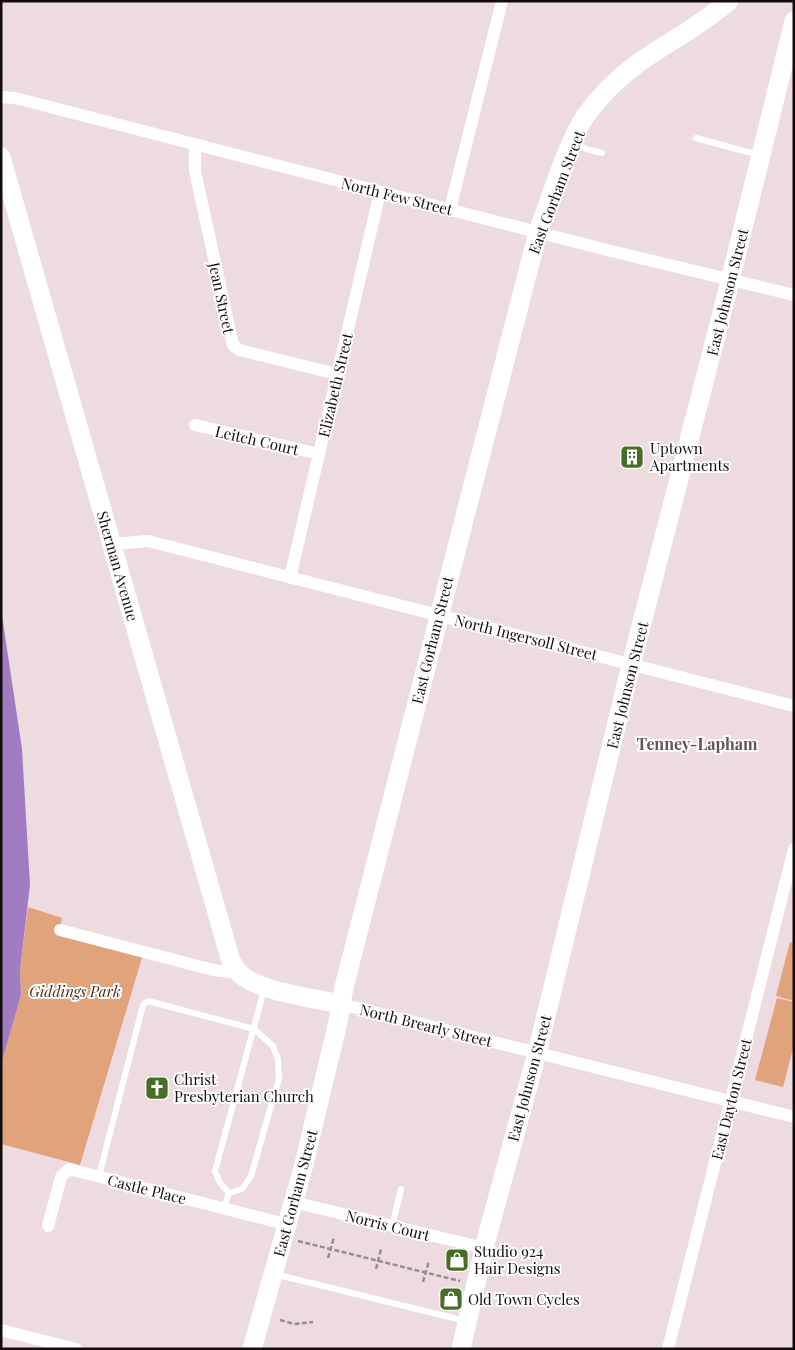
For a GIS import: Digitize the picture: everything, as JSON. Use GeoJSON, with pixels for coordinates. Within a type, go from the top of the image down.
{"type":"FeatureCollection","features":[{"type":"Feature","properties":{"kind":"main road","name":"East Gorham Street"},"geometry":{"type":"LineString","coordinates":[[252,1349],[292,1202],[438,615],[538,232],[573,142],[586,116],[620,78],[638,64],[706,21],[729,1]]}},
{"type":"Feature","properties":{"kind":"main road","name":"East Johnson Street"},"geometry":{"type":"LineString","coordinates":[[461,1349],[484,1248],[537,1053],[631,665],[794,21]]}},
{"type":"Feature","properties":{"kind":"main road","name":"Sherman Avenue"},"geometry":{"type":"LineString","coordinates":[[1,157],[225,942],[232,962],[239,974]]}},
{"type":"Feature","properties":{"kind":"main road","name":"North Brearly Street"},"geometry":{"type":"LineString","coordinates":[[239,974],[265,986],[341,1004]]}},
{"type":"Feature","properties":{"kind":"street"},"geometry":{"type":"LineString","coordinates":[[450,209],[502,1]]}},
{"type":"Feature","properties":{"kind":"street","name":"North Few Street"},"geometry":{"type":"LineString","coordinates":[[1,97],[15,98],[538,232],[794,295]]}},
{"type":"Feature","properties":{"kind":"street","name":"Jean Street"},"geometry":{"type":"LineString","coordinates":[[195,144],[195,171],[233,345],[239,350],[337,374]]}},
{"type":"Feature","properties":{"kind":"street","name":"Elizabeth Street"},"geometry":{"type":"LineString","coordinates":[[290,578],[380,192]]}},
{"type":"Feature","properties":{"kind":"street","name":"Leitch Court"},"geometry":{"type":"LineString","coordinates":[[195,425],[319,454]]}},
{"type":"Feature","properties":{"kind":"street","name":"North Ingersoll Street"},"geometry":{"type":"LineString","coordinates":[[112,544],[148,541],[794,706]]}},
{"type":"Feature","properties":{"kind":"street","name":"East Dayton Street"},"geometry":{"type":"LineString","coordinates":[[668,1349],[794,849]]}},
{"type":"Feature","properties":{"kind":"street","name":"North Brearly Street"},"geometry":{"type":"LineString","coordinates":[[60,930],[213,970],[239,974]]}},
{"type":"Feature","properties":{"kind":"street","name":"North Brearly Street"},"geometry":{"type":"LineString","coordinates":[[341,1004],[794,1117]]}},
{"type":"Feature","properties":{"kind":"street","name":"Castle Place"},"geometry":{"type":"LineString","coordinates":[[48,1226],[63,1173],[73,1170],[224,1208],[284,1231]]}},
{"type":"Feature","properties":{"kind":"street","name":"Norris Court"},"geometry":{"type":"LineString","coordinates":[[292,1202],[484,1248]]}},
{"type":"Feature","properties":{"kind":"street"},"geometry":{"type":"LineString","coordinates":[[1,1330],[39,1344],[76,1349]]}},
{"type":"Feature","properties":{"kind":"lane"},"geometry":{"type":"LineString","coordinates":[[696,138],[761,155]]}},
{"type":"Feature","properties":{"kind":"lane"},"geometry":{"type":"LineString","coordinates":[[573,142],[586,149],[602,153]]}},
{"type":"Feature","properties":{"kind":"lane"},"geometry":{"type":"LineString","coordinates":[[229,1193],[220,1183],[215,1171],[265,986]]}},
{"type":"Feature","properties":{"kind":"lane"},"geometry":{"type":"LineString","coordinates":[[100,1176],[142,1005],[148,1001],[254,1028],[273,1046],[278,1059],[279,1078],[251,1176],[242,1189],[229,1193]]}},
{"type":"Feature","properties":{"kind":"lane"},"geometry":{"type":"LineString","coordinates":[[392,1226],[401,1189]]}},
{"type":"Feature","properties":{"kind":"lane"},"geometry":{"type":"LineString","coordinates":[[224,1208],[229,1193]]}},
{"type":"Feature","properties":{"kind":"lane"},"geometry":{"type":"LineString","coordinates":[[273,1274],[467,1322]]}},
{"type":"Feature","properties":{"kind":"path"},"geometry":{"type":"LineString","coordinates":[[284,1231],[330,1249],[460,1281]]}},
{"type":"Feature","properties":{"kind":"path"},"geometry":{"type":"LineString","coordinates":[[328,1258],[334,1237]]}},
{"type":"Feature","properties":{"kind":"path"},"geometry":{"type":"LineString","coordinates":[[376,1269],[382,1249]]}},
{"type":"Feature","properties":{"kind":"path"},"geometry":{"type":"LineString","coordinates":[[423,1282],[428,1261]]}},
{"type":"Feature","properties":{"kind":"path"},"geometry":{"type":"LineString","coordinates":[[280,1320],[294,1324],[313,1322]]}},
{"type":"Feature","properties":{"kind":"green space","name":"Giddings Park"},"geometry":{"type":"Polygon","coordinates":[[[28,907],[62,918],[60,930],[144,951],[80,1165],[1,1144],[1,1065],[21,995],[20,970],[28,907]]]}},
{"type":"Feature","properties":{"kind":"green space"},"geometry":{"type":"Polygon","coordinates":[[[790,942],[794,943],[794,1001],[776,996],[790,942]]]}},
{"type":"Feature","properties":{"kind":"green space"},"geometry":{"type":"Polygon","coordinates":[[[777,998],[794,1002],[794,1045],[783,1087],[755,1080],[777,998]]]}},
{"type":"Feature","properties":{"kind":"shaded area"},"geometry":{"type":"Polygon","coordinates":[[[1,609],[22,749],[30,885],[20,970],[21,995],[1,1065],[1,609]]]}},
{"type":"Feature","properties":{"kind":"place","name":"Uptown Apartments"},"geometry":{"type":"Point","coordinates":[632,457]}},
{"type":"Feature","properties":{"kind":"place","name":"Christ Presbyterian Church"},"geometry":{"type":"Point","coordinates":[157,1088]}},
{"type":"Feature","properties":{"kind":"place","name":"Studio 924 Hair Designs"},"geometry":{"type":"Point","coordinates":[457,1260]}},
{"type":"Feature","properties":{"kind":"place","name":"Old Town Cycles"},"geometry":{"type":"Point","coordinates":[451,1299]}},
{"type":"Feature","properties":{"kind":"district","name":"Tenney-Lapham"},"geometry":{"type":"Point","coordinates":[697,743]}}]}
